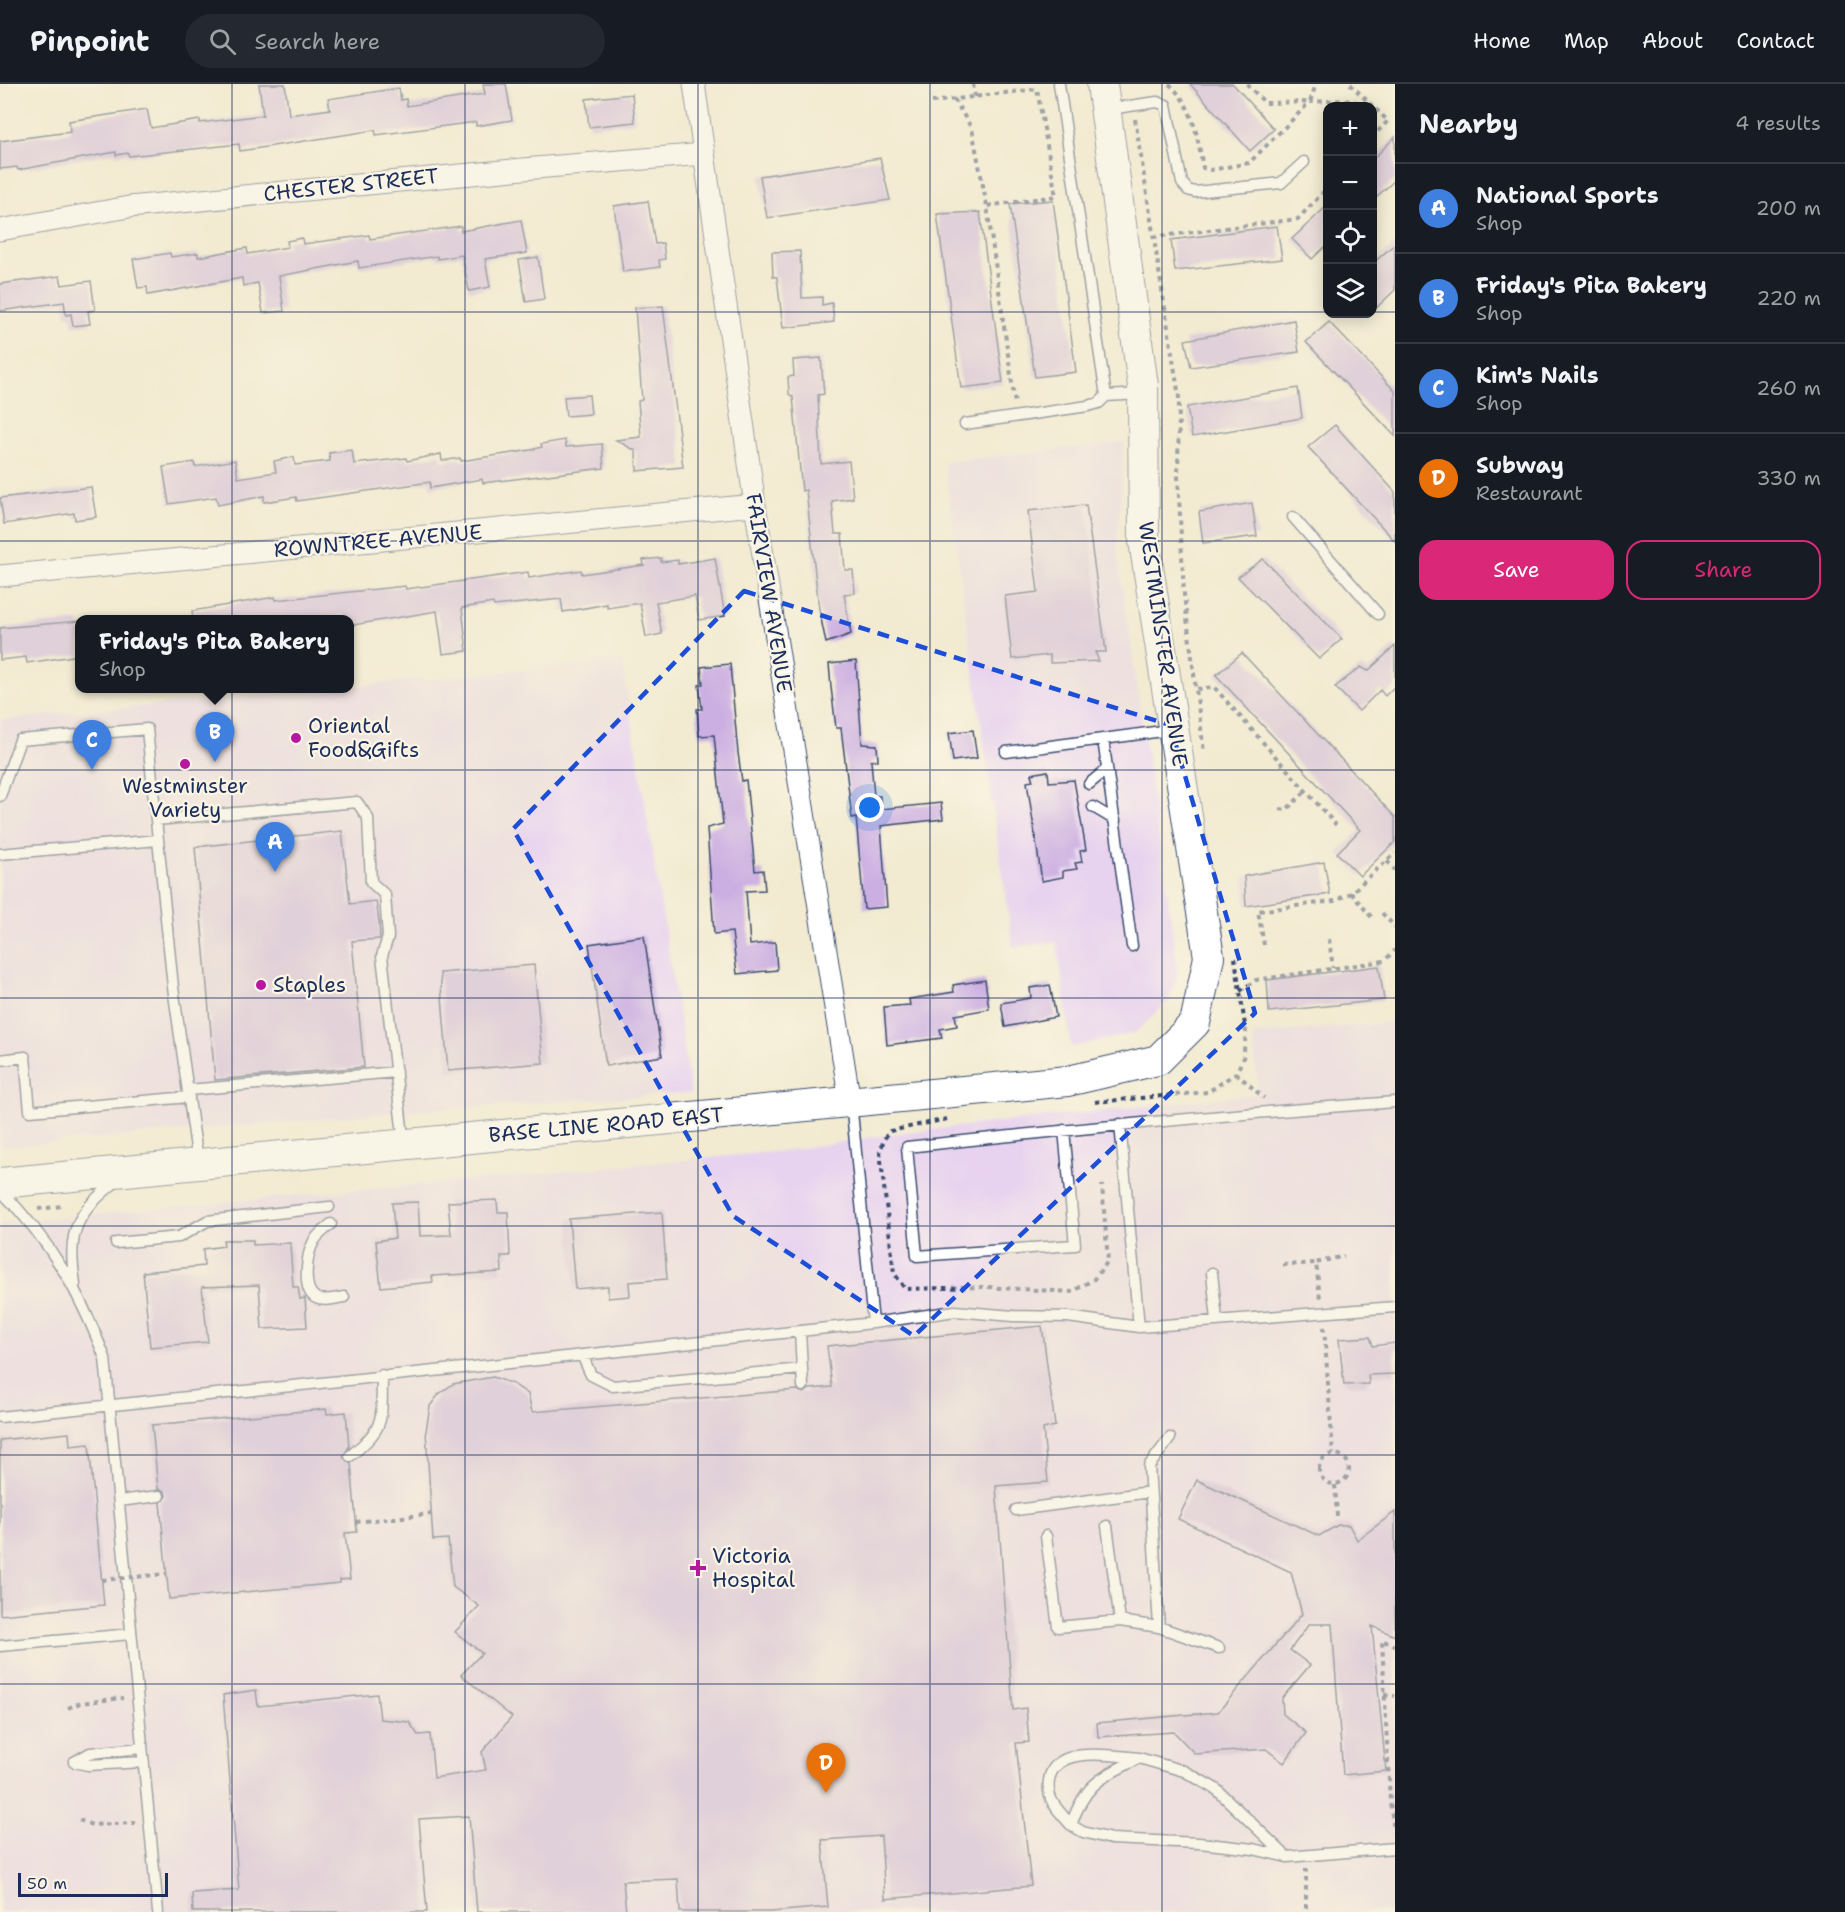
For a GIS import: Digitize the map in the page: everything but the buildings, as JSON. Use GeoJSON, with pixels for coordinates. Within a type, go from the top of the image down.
{"type":"FeatureCollection","features":[{"type":"Feature","properties":{"kind":"street","name":"FAIRVIEW AVENUE"},"geometry":{"type":"LineString","coordinates":[[694,84],[755,505],[850,1102]]}},
{"type":"Feature","properties":{"kind":"street","name":"WESTMINSTER AVENUE"},"geometry":{"type":"LineString","coordinates":[[1114,100],[1144,393],[1144,542],[1209,957],[1195,1023]]}},
{"type":"Feature","properties":{"kind":"street","name":"CHESTER STREET"},"geometry":{"type":"LineString","coordinates":[[0,230],[129,207],[705,154]]}},
{"type":"Feature","properties":{"kind":"street","name":"ROWNTREE AVENUE"},"geometry":{"type":"LineString","coordinates":[[0,576],[755,505]]}},
{"type":"Feature","properties":{"kind":"street","name":"BASE LINE ROAD EAST"},"geometry":{"type":"LineString","coordinates":[[0,1183],[1068,1081],[1158,1060],[1195,1023]]}},
{"type":"Feature","properties":{"kind":"lane"},"geometry":{"type":"LineString","coordinates":[[1059,84],[1106,396]]}},
{"type":"Feature","properties":{"kind":"lane"},"geometry":{"type":"LineString","coordinates":[[1114,100],[1157,102],[1166,105],[1182,183],[1188,190],[1203,193],[1281,183],[1304,162]]}},
{"type":"Feature","properties":{"kind":"lane"},"geometry":{"type":"LineString","coordinates":[[965,424],[1094,405],[1106,396],[1144,393]]}},
{"type":"Feature","properties":{"kind":"lane"},"geometry":{"type":"LineString","coordinates":[[1293,517],[1378,614]]}},
{"type":"Feature","properties":{"kind":"lane"},"geometry":{"type":"LineString","coordinates":[[0,796],[20,740],[147,729],[167,934],[198,1164]]}},
{"type":"Feature","properties":{"kind":"lane"},"geometry":{"type":"LineString","coordinates":[[1006,752],[1174,729]]}},
{"type":"Feature","properties":{"kind":"lane"},"geometry":{"type":"LineString","coordinates":[[1103,739],[1132,945]]}},
{"type":"Feature","properties":{"kind":"lane"},"geometry":{"type":"LineString","coordinates":[[1089,784],[1107,770]]}},
{"type":"Feature","properties":{"kind":"lane"},"geometry":{"type":"LineString","coordinates":[[156,820],[357,802],[368,818],[371,882],[385,895],[388,937],[382,956],[404,1144]]}},
{"type":"Feature","properties":{"kind":"lane"},"geometry":{"type":"LineString","coordinates":[[1093,807],[1115,820]]}},
{"type":"Feature","properties":{"kind":"lane"},"geometry":{"type":"LineString","coordinates":[[0,854],[158,840]]}},
{"type":"Feature","properties":{"kind":"lane"},"geometry":{"type":"LineString","coordinates":[[0,1060],[26,1057],[30,1111],[396,1072]]}},
{"type":"Feature","properties":{"kind":"lane"},"geometry":{"type":"LineString","coordinates":[[850,1102],[873,1323]]}},
{"type":"Feature","properties":{"kind":"lane"},"geometry":{"type":"LineString","coordinates":[[1064,1130],[1075,1245],[917,1256],[907,1146],[1120,1124],[1395,1102]]}},
{"type":"Feature","properties":{"kind":"lane"},"geometry":{"type":"LineString","coordinates":[[1120,1124],[1138,1326]]}},
{"type":"Feature","properties":{"kind":"lane"},"geometry":{"type":"LineString","coordinates":[[75,1287],[71,1258],[74,1233],[83,1211],[90,1201],[129,1170]]}},
{"type":"Feature","properties":{"kind":"lane"},"geometry":{"type":"LineString","coordinates":[[0,1190],[35,1229],[75,1287],[105,1358],[158,1912]]}},
{"type":"Feature","properties":{"kind":"lane"},"geometry":{"type":"LineString","coordinates":[[116,1243],[179,1237],[207,1221],[329,1207]]}},
{"type":"Feature","properties":{"kind":"lane"},"geometry":{"type":"LineString","coordinates":[[331,1224],[316,1238],[311,1247],[308,1286],[313,1296],[320,1300],[344,1297]]}},
{"type":"Feature","properties":{"kind":"lane"},"geometry":{"type":"LineString","coordinates":[[1212,1274],[1217,1320]]}},
{"type":"Feature","properties":{"kind":"lane"},"geometry":{"type":"LineString","coordinates":[[0,1417],[873,1323],[954,1311],[1013,1316],[1068,1317],[1138,1326],[1395,1307]]}},
{"type":"Feature","properties":{"kind":"lane"},"geometry":{"type":"LineString","coordinates":[[800,1331],[803,1386]]}},
{"type":"Feature","properties":{"kind":"lane"},"geometry":{"type":"LineString","coordinates":[[582,1355],[591,1375],[612,1386],[802,1369]]}},
{"type":"Feature","properties":{"kind":"lane"},"geometry":{"type":"LineString","coordinates":[[350,1456],[375,1436],[381,1420],[382,1375]]}},
{"type":"Feature","properties":{"kind":"lane"},"geometry":{"type":"LineString","coordinates":[[1159,1627],[1149,1466],[1170,1438]]}},
{"type":"Feature","properties":{"kind":"lane"},"geometry":{"type":"LineString","coordinates":[[1016,1510],[1150,1492]]}},
{"type":"Feature","properties":{"kind":"lane"},"geometry":{"type":"LineString","coordinates":[[118,1501],[159,1496]]}},
{"type":"Feature","properties":{"kind":"lane"},"geometry":{"type":"LineString","coordinates":[[1107,1526],[1120,1621]]}},
{"type":"Feature","properties":{"kind":"lane"},"geometry":{"type":"LineString","coordinates":[[1046,1536],[1058,1627],[1120,1621],[1159,1627],[1219,1648]]}},
{"type":"Feature","properties":{"kind":"lane"},"geometry":{"type":"LineString","coordinates":[[0,1646],[131,1634]]}},
{"type":"Feature","properties":{"kind":"lane"},"geometry":{"type":"LineString","coordinates":[[142,1748],[90,1754],[74,1762],[88,1765],[144,1762]]}},
{"type":"Feature","properties":{"kind":"lane"},"geometry":{"type":"LineString","coordinates":[[1287,1857],[1216,1789],[1184,1771],[1139,1758],[1081,1755],[1061,1760],[1051,1773],[1048,1788],[1053,1802],[1071,1825],[1083,1832],[1110,1839],[1198,1843],[1253,1849],[1287,1857],[1395,1848]]}},
{"type":"Feature","properties":{"kind":"lane"},"geometry":{"type":"LineString","coordinates":[[1071,1825],[1079,1803],[1095,1781],[1139,1758]]}},
{"type":"Feature","properties":{"kind":"path"},"geometry":{"type":"LineString","coordinates":[[973,84],[975,97]]}},
{"type":"Feature","properties":{"kind":"path"},"geometry":{"type":"LineString","coordinates":[[1169,84],[1178,92],[1190,110],[1203,168],[1211,170],[1249,163],[1310,102],[1316,84]]}},
{"type":"Feature","properties":{"kind":"path"},"geometry":{"type":"LineString","coordinates":[[1247,84],[1265,103],[1344,100],[1357,102]]}},
{"type":"Feature","properties":{"kind":"path"},"geometry":{"type":"LineString","coordinates":[[1350,84],[1368,102]]}},
{"type":"Feature","properties":{"kind":"path"},"geometry":{"type":"LineString","coordinates":[[932,102],[1037,89],[1056,196],[987,206]]}},
{"type":"Feature","properties":{"kind":"path"},"geometry":{"type":"LineString","coordinates":[[954,99],[972,129],[987,206],[1017,416]]}},
{"type":"Feature","properties":{"kind":"path"},"geometry":{"type":"LineString","coordinates":[[1114,100],[1153,237],[1179,397],[1178,477],[1184,596],[1205,761]]}},
{"type":"Feature","properties":{"kind":"path"},"geometry":{"type":"LineString","coordinates":[[1377,110],[1388,120],[1377,132]]}},
{"type":"Feature","properties":{"kind":"path"},"geometry":{"type":"LineString","coordinates":[[1153,237],[1298,219],[1323,192]]}},
{"type":"Feature","properties":{"kind":"path"},"geometry":{"type":"LineString","coordinates":[[1197,689],[1214,687],[1336,825]]}},
{"type":"Feature","properties":{"kind":"path"},"geometry":{"type":"LineString","coordinates":[[1280,809],[1286,810],[1306,791]]}},
{"type":"Feature","properties":{"kind":"path"},"geometry":{"type":"LineString","coordinates":[[1264,945],[1258,911],[1334,901],[1351,893],[1395,853]]}},
{"type":"Feature","properties":{"kind":"path"},"geometry":{"type":"LineString","coordinates":[[1387,861],[1395,870]]}},
{"type":"Feature","properties":{"kind":"path"},"geometry":{"type":"LineString","coordinates":[[1351,893],[1374,920]]}},
{"type":"Feature","properties":{"kind":"path"},"geometry":{"type":"LineString","coordinates":[[1382,913],[1395,927]]}},
{"type":"Feature","properties":{"kind":"path"},"geometry":{"type":"LineString","coordinates":[[1329,939],[1333,968]]}},
{"type":"Feature","properties":{"kind":"path"},"geometry":{"type":"LineString","coordinates":[[1094,1102],[1208,1092],[1236,1073],[1243,1059],[1246,1032],[1233,948]]}},
{"type":"Feature","properties":{"kind":"path"},"geometry":{"type":"LineString","coordinates":[[1240,991],[1256,980],[1384,961],[1395,950]]}},
{"type":"Feature","properties":{"kind":"path"},"geometry":{"type":"LineString","coordinates":[[1236,1073],[1264,1095],[1267,1112]]}},
{"type":"Feature","properties":{"kind":"path"},"geometry":{"type":"LineString","coordinates":[[959,1117],[890,1131],[884,1139],[880,1152],[894,1273],[905,1289],[986,1287],[1072,1292],[1094,1279],[1108,1261],[1102,1185]]}},
{"type":"Feature","properties":{"kind":"path"},"geometry":{"type":"LineString","coordinates":[[37,1209],[63,1206]]}},
{"type":"Feature","properties":{"kind":"path"},"geometry":{"type":"LineString","coordinates":[[1282,1265],[1316,1263],[1344,1256]]}},
{"type":"Feature","properties":{"kind":"path"},"geometry":{"type":"LineString","coordinates":[[1316,1263],[1333,1454]]}},
{"type":"Feature","properties":{"kind":"path"},"geometry":{"type":"LineString","coordinates":[[1333,1454],[1345,1459],[1349,1472],[1342,1482],[1335,1485],[1323,1480],[1319,1467],[1321,1461],[1333,1454]]}},
{"type":"Feature","properties":{"kind":"path"},"geometry":{"type":"LineString","coordinates":[[1335,1485],[1337,1516]]}},
{"type":"Feature","properties":{"kind":"path"},"geometry":{"type":"LineString","coordinates":[[356,1522],[431,1514]]}},
{"type":"Feature","properties":{"kind":"path"},"geometry":{"type":"LineString","coordinates":[[102,1580],[166,1574]]}},
{"type":"Feature","properties":{"kind":"path"},"geometry":{"type":"LineString","coordinates":[[1395,1646],[1382,1640],[1390,1802],[1395,1837]]}},
{"type":"Feature","properties":{"kind":"path"},"geometry":{"type":"LineString","coordinates":[[1384,1695],[1395,1696]]}},
{"type":"Feature","properties":{"kind":"path"},"geometry":{"type":"LineString","coordinates":[[68,1708],[80,1703],[137,1697]]}},
{"type":"Feature","properties":{"kind":"path"},"geometry":{"type":"LineString","coordinates":[[80,1820],[92,1825],[149,1822]]}},
{"type":"Feature","properties":{"kind":"path"},"geometry":{"type":"LineString","coordinates":[[1306,1855],[1306,1912]]}},
{"type":"Feature","properties":{"kind":"highlighted area"},"geometry":{"type":"Polygon","coordinates":[[[744,591],[1170,725],[1255,1013],[914,1336],[733,1216],[513,829],[744,591]]]}},
{"type":"Feature","properties":{"kind":"shaded area"},"geometry":{"type":"Polygon","coordinates":[[[1124,442],[1117,551],[1178,969],[1169,1000],[1135,1033],[1071,1047],[1057,942],[1013,947],[944,462],[1124,442]]]}},
{"type":"Feature","properties":{"kind":"shaded area"},"geometry":{"type":"Polygon","coordinates":[[[622,660],[691,1093],[412,1111],[0,1147],[0,720],[280,693],[354,693],[354,686],[622,660]]]}},
{"type":"Feature","properties":{"kind":"shaded area","name":"Victoria Hospital"},"geometry":{"type":"Polygon","coordinates":[[[1395,1022],[1395,1912],[0,1912],[0,1223],[783,1151],[901,1133],[1258,1094],[1253,1035],[1395,1022]]]}},
{"type":"Feature","properties":{"kind":"place","name":"Oriental Food&Gifts"},"geometry":{"type":"Point","coordinates":[296,738]}},
{"type":"Feature","properties":{"kind":"place","name":"Friday's Pita Bakery"},"geometry":{"type":"Point","coordinates":[215,762]}},
{"type":"Feature","properties":{"kind":"place","name":"Westminster Variety"},"geometry":{"type":"Point","coordinates":[185,764]}},
{"type":"Feature","properties":{"kind":"place","name":"Kim's Nails"},"geometry":{"type":"Point","coordinates":[92,770]}},
{"type":"Feature","properties":{"kind":"place","name":"National Sports"},"geometry":{"type":"Point","coordinates":[275,872]}},
{"type":"Feature","properties":{"kind":"place","name":"Staples"},"geometry":{"type":"Point","coordinates":[261,985]}},
{"type":"Feature","properties":{"kind":"place","name":"Victoria Hospital"},"geometry":{"type":"Point","coordinates":[698,1568]}},
{"type":"Feature","properties":{"kind":"place","name":"Subway"},"geometry":{"type":"Point","coordinates":[826,1793]}}]}
